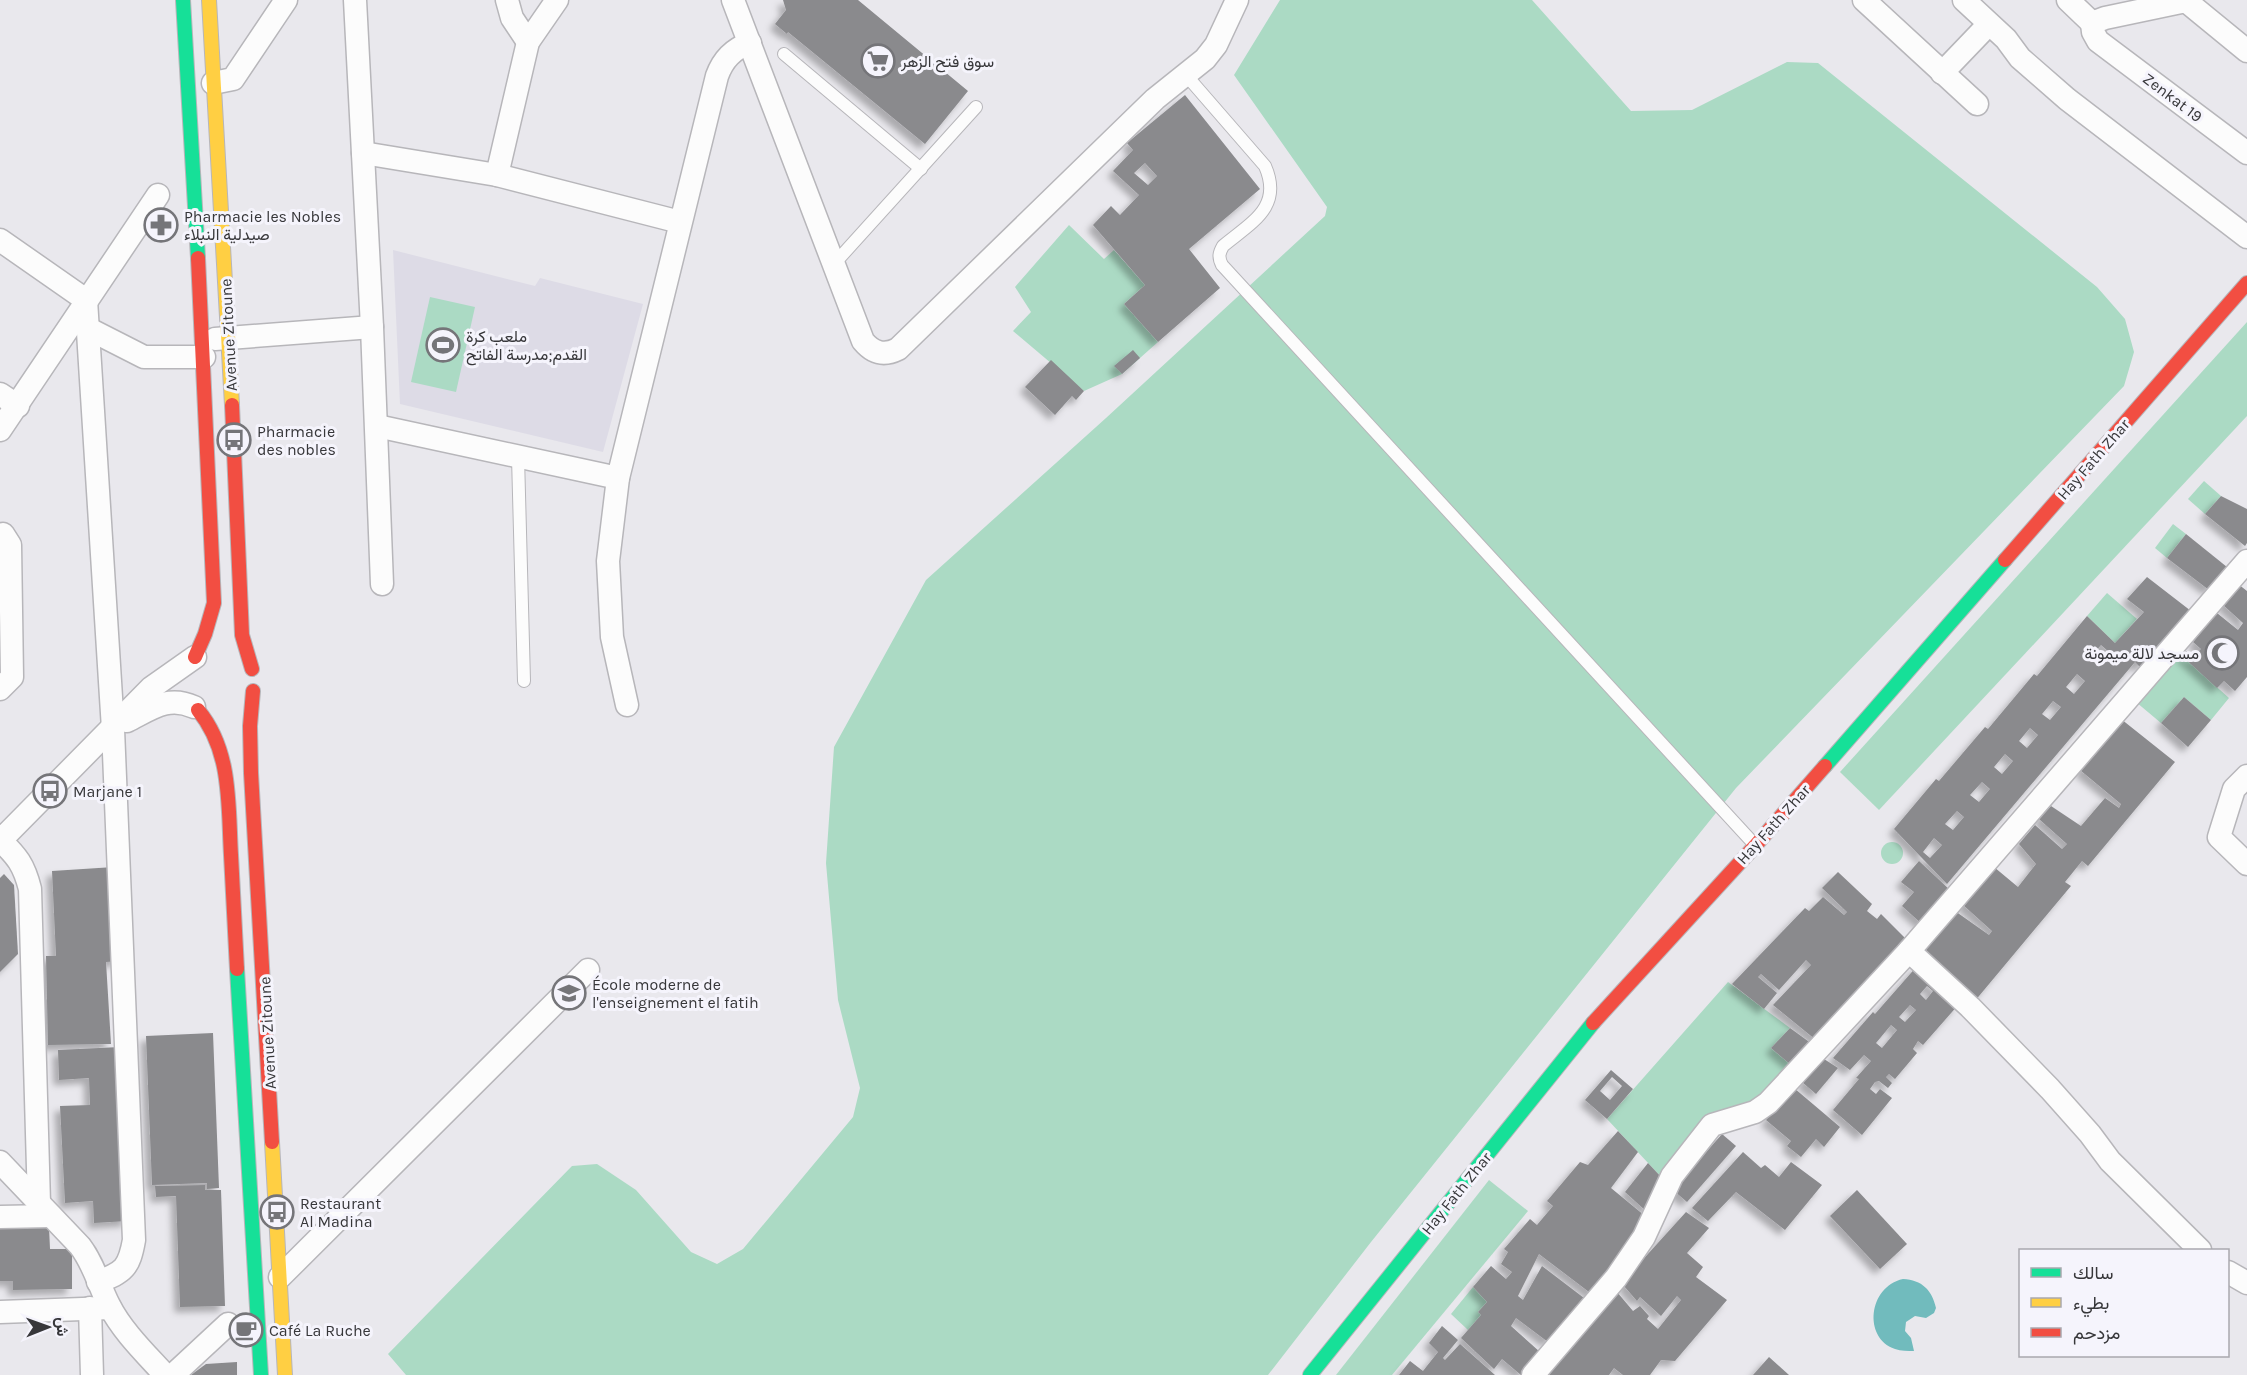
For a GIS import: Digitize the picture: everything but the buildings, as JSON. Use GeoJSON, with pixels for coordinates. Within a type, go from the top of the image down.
{"type":"FeatureCollection","features":[{"type":"Feature","properties":{"kind":"main road","name":"Avenue Zitoune"},"geometry":{"type":"LineString","coordinates":[[183,0],[203,349],[214,603],[205,634],[200,676],[210,723],[220,743],[226,774],[261,1375]]}},
{"type":"Feature","properties":{"kind":"main road","name":"Avenue Zitoune"},"geometry":{"type":"LineString","coordinates":[[209,0],[242,634],[254,680],[250,726],[251,773],[285,1375]]}},
{"type":"Feature","properties":{"kind":"main road","name":"Hay Fath Zhar"},"geometry":{"type":"LineString","coordinates":[[1310,1375],[1594,1021],[1755,846],[2247,284]]}},
{"type":"Feature","properties":{"kind":"main road"},"geometry":{"type":"LineString","coordinates":[[220,718],[208,716],[200,676],[237,652],[252,669]]}},
{"type":"Feature","properties":{"kind":"main road"},"geometry":{"type":"LineString","coordinates":[[241,710],[249,702],[253,692]]}},
{"type":"Feature","properties":{"kind":"street"},"geometry":{"type":"LineString","coordinates":[[213,82],[233,79],[286,0]]}},
{"type":"Feature","properties":{"kind":"street"},"geometry":{"type":"LineString","coordinates":[[355,0],[372,327],[382,584]]}},
{"type":"Feature","properties":{"kind":"street"},"geometry":{"type":"LineString","coordinates":[[507,0],[512,18],[528,42]]}},
{"type":"Feature","properties":{"kind":"street"},"geometry":{"type":"LineString","coordinates":[[497,175],[528,42],[557,0]]}},
{"type":"Feature","properties":{"kind":"street"},"geometry":{"type":"LineString","coordinates":[[733,0],[864,341],[879,353],[897,349],[1155,99],[1205,59],[1216,45],[1237,0]]}},
{"type":"Feature","properties":{"kind":"street"},"geometry":{"type":"LineString","coordinates":[[1964,0],[1998,31],[2020,58],[2067,99],[2247,237]]}},
{"type":"Feature","properties":{"kind":"street","name":"Zenkat 19"},"geometry":{"type":"LineString","coordinates":[[2068,0],[2095,32],[2247,153]]}},
{"type":"Feature","properties":{"kind":"street"},"geometry":{"type":"LineString","coordinates":[[2095,32],[2104,18],[2186,1],[2247,51]]}},
{"type":"Feature","properties":{"kind":"street"},"geometry":{"type":"LineString","coordinates":[[1874,3],[1942,73],[1977,104]]}},
{"type":"Feature","properties":{"kind":"street"},"geometry":{"type":"LineString","coordinates":[[1942,73],[1998,31]]}},
{"type":"Feature","properties":{"kind":"street"},"geometry":{"type":"LineString","coordinates":[[627,705],[612,637],[608,561],[618,478],[717,76],[725,59],[732,52],[750,43]]}},
{"type":"Feature","properties":{"kind":"street"},"geometry":{"type":"LineString","coordinates":[[363,153],[497,175],[681,222]]}},
{"type":"Feature","properties":{"kind":"street"},"geometry":{"type":"LineString","coordinates":[[0,430],[9,400],[86,300],[158,195]]}},
{"type":"Feature","properties":{"kind":"street"},"geometry":{"type":"LineString","coordinates":[[0,240],[86,300]]}},
{"type":"Feature","properties":{"kind":"street"},"geometry":{"type":"LineString","coordinates":[[86,300],[113,729],[134,1240],[126,1267],[119,1274],[98,1282]]}},
{"type":"Feature","properties":{"kind":"street"},"geometry":{"type":"LineString","coordinates":[[87,328],[144,357],[203,349],[228,338],[372,327]]}},
{"type":"Feature","properties":{"kind":"street"},"geometry":{"type":"LineString","coordinates":[[376,426],[618,478]]}},
{"type":"Feature","properties":{"kind":"street"},"geometry":{"type":"LineString","coordinates":[[0,535],[3,534],[10,545],[12,677],[0,689]]}},
{"type":"Feature","properties":{"kind":"street"},"geometry":{"type":"LineString","coordinates":[[1533,1375],[1616,1278],[1644,1237],[1672,1176],[1712,1125],[1755,1112],[1768,1103],[1909,951],[2247,561]]}},
{"type":"Feature","properties":{"kind":"street"},"geometry":{"type":"LineString","coordinates":[[113,729],[159,705],[171,702],[185,703],[200,676]]}},
{"type":"Feature","properties":{"kind":"street"},"geometry":{"type":"LineString","coordinates":[[45,1210],[30,889],[18,858],[0,840],[113,729],[151,688],[200,676]]}},
{"type":"Feature","properties":{"kind":"street"},"geometry":{"type":"LineString","coordinates":[[2247,776],[2234,789],[2219,837],[2247,864]]}},
{"type":"Feature","properties":{"kind":"street"},"geometry":{"type":"LineString","coordinates":[[1909,951],[2002,1040],[2090,1134],[2110,1161],[2198,1249]]}},
{"type":"Feature","properties":{"kind":"street"},"geometry":{"type":"LineString","coordinates":[[280,1277],[588,970]]}},
{"type":"Feature","properties":{"kind":"street"},"geometry":{"type":"LineString","coordinates":[[0,1162],[89,1257],[98,1282],[100,1308],[92,1375]]}},
{"type":"Feature","properties":{"kind":"street"},"geometry":{"type":"LineString","coordinates":[[0,1216],[45,1210]]}},
{"type":"Feature","properties":{"kind":"street"},"geometry":{"type":"LineString","coordinates":[[2229,1273],[2247,1283]]}},
{"type":"Feature","properties":{"kind":"street"},"geometry":{"type":"LineString","coordinates":[[0,1312],[100,1308],[165,1375]]}},
{"type":"Feature","properties":{"kind":"street"},"geometry":{"type":"LineString","coordinates":[[173,1375],[228,1324]]}},
{"type":"Feature","properties":{"kind":"lane"},"geometry":{"type":"LineString","coordinates":[[784,54],[921,169]]}},
{"type":"Feature","properties":{"kind":"lane"},"geometry":{"type":"LineString","coordinates":[[1186,75],[1265,166],[1271,180],[1271,195],[1266,209],[1223,246],[1219,259],[1222,265],[1755,846]]}},
{"type":"Feature","properties":{"kind":"lane"},"geometry":{"type":"LineString","coordinates":[[834,264],[976,106]]}},
{"type":"Feature","properties":{"kind":"lane"},"geometry":{"type":"LineString","coordinates":[[518,457],[524,681]]}},
{"type":"Feature","properties":{"kind":"shaded area"},"geometry":{"type":"Polygon","coordinates":[[[393,250],[535,286],[540,278],[643,304],[603,452],[400,404],[393,250]]]}},
{"type":"Feature","properties":{"kind":"green space"},"geometry":{"type":"Polygon","coordinates":[[[1280,0],[1532,0],[1631,111],[1692,110],[1787,62],[1818,63],[2097,287],[2125,319],[2134,352],[2124,386],[1736,788],[1371,1242],[1268,1375],[406,1375],[388,1354],[572,1166],[597,1164],[636,1190],[691,1252],[717,1264],[743,1249],[853,1117],[860,1088],[838,1000],[826,863],[834,747],[926,580],[1325,216],[1327,207],[1234,75],[1280,0]]]}},
{"type":"Feature","properties":{"kind":"green space"},"geometry":{"type":"Polygon","coordinates":[[[1069,225],[1104,259],[1114,250],[1145,285],[1124,304],[1158,342],[1122,374],[1084,391],[1013,331],[1031,312],[1015,287],[1069,225]]]}},
{"type":"Feature","properties":{"kind":"green space","name":"ملعب كرة القدم;مدرسة الفاتح"},"geometry":{"type":"Polygon","coordinates":[[[430,297],[475,307],[456,392],[411,382],[430,297]]]}},
{"type":"Feature","properties":{"kind":"green space"},"geometry":{"type":"Polygon","coordinates":[[[2247,322],[2247,416],[1879,810],[1840,772],[2247,322]]]}},
{"type":"Feature","properties":{"kind":"green space"},"geometry":{"type":"Polygon","coordinates":[[[2204,481],[2221,496],[2205,514],[2188,499],[2204,481]]]}},
{"type":"Feature","properties":{"kind":"green space"},"geometry":{"type":"Polygon","coordinates":[[[2173,524],[2186,534],[2167,558],[2155,548],[2173,524]]]}},
{"type":"Feature","properties":{"kind":"green space"},"geometry":{"type":"Polygon","coordinates":[[[2107,593],[2137,619],[2115,643],[2087,616],[2107,593]]]}},
{"type":"Feature","properties":{"kind":"green space"},"geometry":{"type":"Polygon","coordinates":[[[2178,655],[2182,656],[2229,698],[2211,720],[2184,697],[2161,723],[2136,702],[2178,655]]]}},
{"type":"Feature","properties":{"kind":"green space"},"geometry":{"type":"Polygon","coordinates":[[[1892,842],[1900,845],[1903,853],[1900,861],[1892,864],[1884,861],[1881,853],[1884,845],[1892,842]]]}},
{"type":"Feature","properties":{"kind":"green space"},"geometry":{"type":"Polygon","coordinates":[[[1728,982],[1790,1028],[1771,1048],[1791,1065],[1753,1105],[1663,1179],[1607,1119],[1728,982]]]}},
{"type":"Feature","properties":{"kind":"green space"},"geometry":{"type":"Polygon","coordinates":[[[1489,1180],[1528,1211],[1392,1375],[1336,1375],[1489,1180]]]}},
{"type":"Feature","properties":{"kind":"green space"},"geometry":{"type":"Polygon","coordinates":[[[1473,1287],[1487,1302],[1478,1312],[1481,1315],[1468,1330],[1451,1314],[1473,1287]]]}},
{"type":"Feature","properties":{"kind":"water"},"geometry":{"type":"Polygon","coordinates":[[[1903,1279],[1916,1281],[1925,1287],[1932,1296],[1936,1308],[1934,1313],[1926,1318],[1915,1316],[1906,1322],[1905,1331],[1911,1338],[1914,1351],[1897,1350],[1885,1343],[1878,1335],[1874,1324],[1874,1313],[1882,1292],[1891,1284],[1903,1279]]]}},
{"type":"Feature","properties":{"kind":"traffic: fast"},"geometry":{"type":"LineString","coordinates":[[183,0],[198,258]]}},
{"type":"Feature","properties":{"kind":"traffic: fast"},"geometry":{"type":"LineString","coordinates":[[1825,766],[2005,560]]}},
{"type":"Feature","properties":{"kind":"traffic: fast"},"geometry":{"type":"LineString","coordinates":[[237,969],[261,1375]]}},
{"type":"Feature","properties":{"kind":"traffic: fast"},"geometry":{"type":"LineString","coordinates":[[1310,1375],[1593,1023]]}},
{"type":"Feature","properties":{"kind":"traffic: slow"},"geometry":{"type":"LineString","coordinates":[[209,0],[232,405]]}},
{"type":"Feature","properties":{"kind":"traffic: slow"},"geometry":{"type":"LineString","coordinates":[[272,1142],[285,1375]]}},
{"type":"Feature","properties":{"kind":"traffic: jam"},"geometry":{"type":"LineString","coordinates":[[195,657],[214,603],[198,258]]}},
{"type":"Feature","properties":{"kind":"traffic: jam"},"geometry":{"type":"LineString","coordinates":[[2005,560],[2247,283]]}},
{"type":"Feature","properties":{"kind":"traffic: jam"},"geometry":{"type":"LineString","coordinates":[[232,405],[242,635],[252,669]]}},
{"type":"Feature","properties":{"kind":"traffic: jam"},"geometry":{"type":"LineString","coordinates":[[253,691],[250,726],[251,773],[272,1142]]}},
{"type":"Feature","properties":{"kind":"traffic: jam"},"geometry":{"type":"LineString","coordinates":[[198,710],[217,743],[226,779],[237,969]]}},
{"type":"Feature","properties":{"kind":"traffic: jam"},"geometry":{"type":"LineString","coordinates":[[1593,1023],[1825,766]]}},
{"type":"Feature","properties":{"kind":"place","name":"سوق فتح الزهر"},"geometry":{"type":"Point","coordinates":[878,61]}},
{"type":"Feature","properties":{"kind":"place","name":"Pharmacie les Nobles صيدلية النبلاء"},"geometry":{"type":"Point","coordinates":[161,225]}},
{"type":"Feature","properties":{"kind":"place","name":"ملعب كرة القدم;مدرسة الفاتح"},"geometry":{"type":"Point","coordinates":[443,345]}},
{"type":"Feature","properties":{"kind":"place","name":"Pharmacie des nobles"},"geometry":{"type":"Point","coordinates":[234,440]}},
{"type":"Feature","properties":{"kind":"place","name":"مسجد لالة ميمونة"},"geometry":{"type":"Point","coordinates":[2222,653]}},
{"type":"Feature","properties":{"kind":"place","name":"Marjane 1"},"geometry":{"type":"Point","coordinates":[50,791]}},
{"type":"Feature","properties":{"kind":"place","name":"École moderne de l'enseignement el fatih"},"geometry":{"type":"Point","coordinates":[569,993]}},
{"type":"Feature","properties":{"kind":"place","name":"Restaurant Al Madina"},"geometry":{"type":"Point","coordinates":[277,1212]}},
{"type":"Feature","properties":{"kind":"place","name":"Café La Ruche"},"geometry":{"type":"Point","coordinates":[246,1330]}}]}
